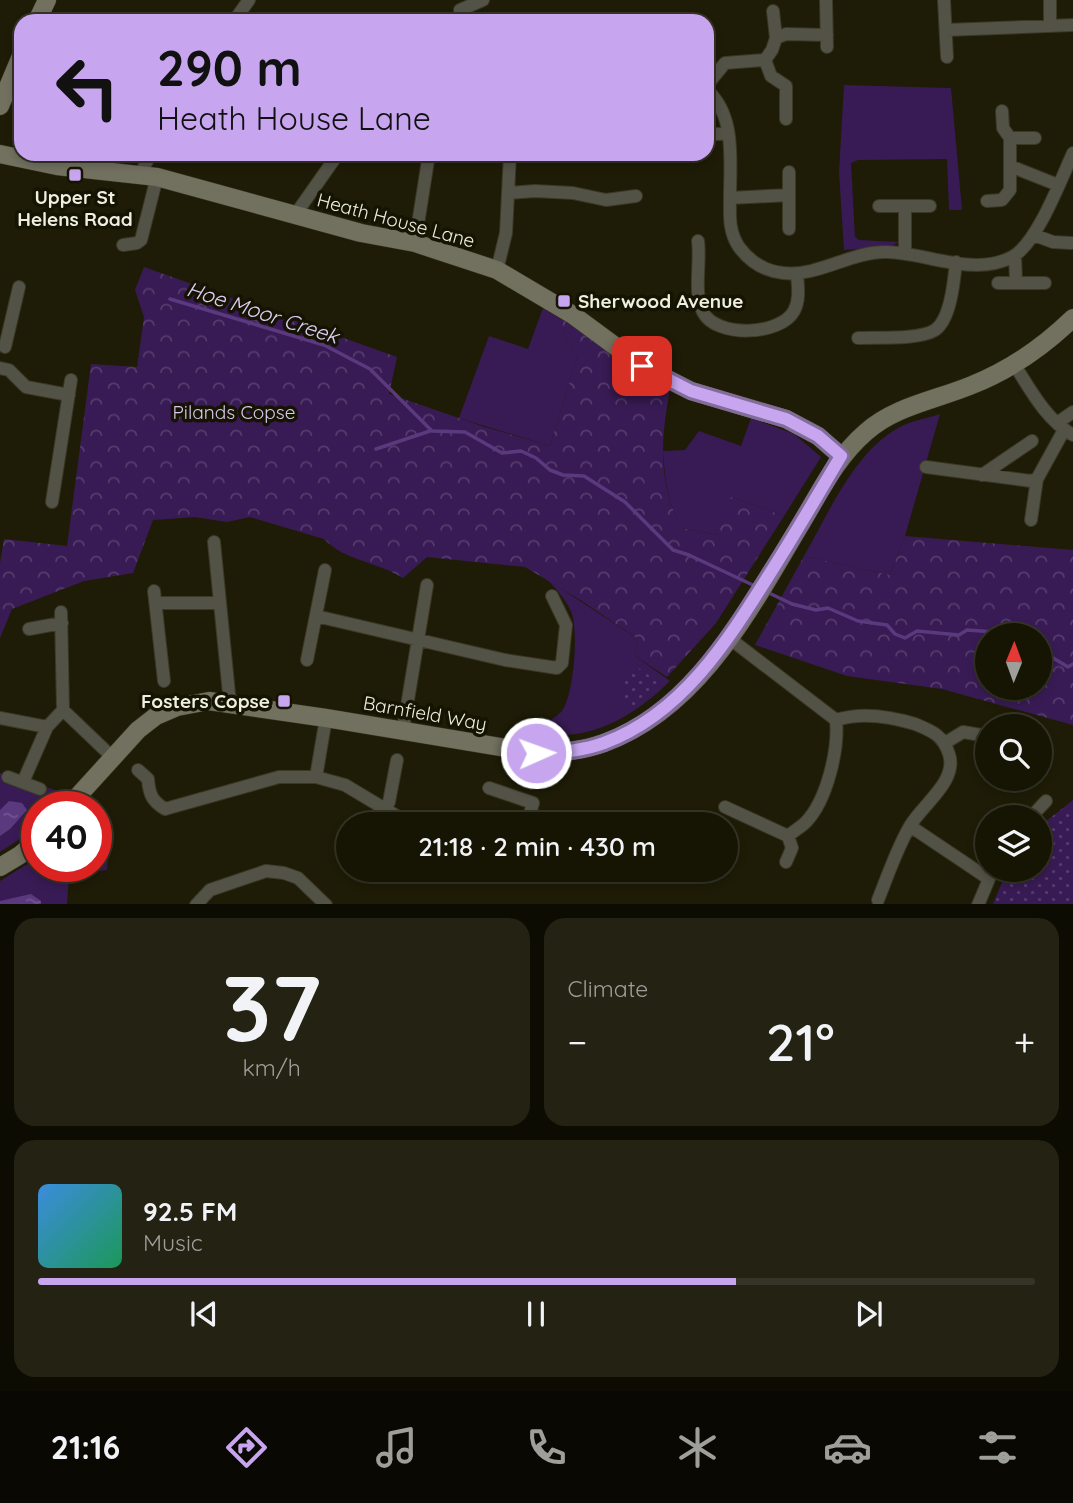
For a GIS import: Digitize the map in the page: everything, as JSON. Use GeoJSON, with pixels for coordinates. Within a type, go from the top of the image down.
{"type":"FeatureCollection","features":[{"type":"Feature","properties":{"kind":"street"},"geometry":{"type":"LineString","coordinates":[[460,10],[483,0]]}},
{"type":"Feature","properties":{"kind":"street"},"geometry":{"type":"LineString","coordinates":[[776,38],[786,34],[827,41],[827,0]]}},
{"type":"Feature","properties":{"kind":"street"},"geometry":{"type":"LineString","coordinates":[[944,0],[947,57]]}},
{"type":"Feature","properties":{"kind":"street"},"geometry":{"type":"LineString","coordinates":[[1050,0],[1050,25]]}},
{"type":"Feature","properties":{"kind":"street"},"geometry":{"type":"LineString","coordinates":[[773,11],[776,38],[765,60],[765,78],[786,86],[786,119]]}},
{"type":"Feature","properties":{"kind":"street"},"geometry":{"type":"LineString","coordinates":[[946,30],[1073,25]]}},
{"type":"Feature","properties":{"kind":"street"},"geometry":{"type":"LineString","coordinates":[[714,78],[725,63],[765,60]]}},
{"type":"Feature","properties":{"kind":"street"},"geometry":{"type":"LineString","coordinates":[[1,98],[14,71]]}},
{"type":"Feature","properties":{"kind":"street"},"geometry":{"type":"LineString","coordinates":[[714,97],[721,106],[729,133],[730,225],[739,247],[757,264],[768,270],[797,274],[867,253],[905,253],[978,265],[996,264],[1015,256],[1034,235],[1073,153]]}},
{"type":"Feature","properties":{"kind":"street"},"geometry":{"type":"LineString","coordinates":[[987,201],[1002,200],[1010,190],[1010,138],[1003,128],[1002,111]]}},
{"type":"Feature","properties":{"kind":"street"},"geometry":{"type":"LineString","coordinates":[[714,134],[729,133]]}},
{"type":"Feature","properties":{"kind":"street"},"geometry":{"type":"LineString","coordinates":[[1010,138],[1035,138]]}},
{"type":"Feature","properties":{"kind":"street","name":"Heath House Lane"},"geometry":{"type":"LineString","coordinates":[[33,161],[157,177],[361,233],[415,243],[497,270],[573,315],[642,366],[691,391],[786,419],[818,436],[841,456]]}},
{"type":"Feature","properties":{"kind":"street"},"geometry":{"type":"LineString","coordinates":[[139,176],[147,161]]}},
{"type":"Feature","properties":{"kind":"street"},"geometry":{"type":"LineString","coordinates":[[295,215],[333,161]]}},
{"type":"Feature","properties":{"kind":"street"},"geometry":{"type":"LineString","coordinates":[[415,243],[428,161]]}},
{"type":"Feature","properties":{"kind":"street"},"geometry":{"type":"LineString","coordinates":[[497,270],[506,233],[510,161]]}},
{"type":"Feature","properties":{"kind":"street"},"geometry":{"type":"LineString","coordinates":[[1010,166],[1058,185]]}},
{"type":"Feature","properties":{"kind":"street"},"geometry":{"type":"LineString","coordinates":[[789,172],[789,229]]}},
{"type":"Feature","properties":{"kind":"street"},"geometry":{"type":"LineString","coordinates":[[123,245],[141,240],[157,177]]}},
{"type":"Feature","properties":{"kind":"street"},"geometry":{"type":"LineString","coordinates":[[508,193],[573,193],[606,200],[636,196]]}},
{"type":"Feature","properties":{"kind":"street"},"geometry":{"type":"LineString","coordinates":[[730,198],[789,195]]}},
{"type":"Feature","properties":{"kind":"street"},"geometry":{"type":"LineString","coordinates":[[879,206],[930,206]]}},
{"type":"Feature","properties":{"kind":"street"},"geometry":{"type":"LineString","coordinates":[[905,206],[905,253]]}},
{"type":"Feature","properties":{"kind":"street"},"geometry":{"type":"LineString","coordinates":[[1034,235],[1053,242],[1071,243]]}},
{"type":"Feature","properties":{"kind":"street"},"geometry":{"type":"LineString","coordinates":[[698,242],[705,256],[699,295],[702,310],[708,319],[730,329],[760,330],[789,319],[798,302],[797,274]]}},
{"type":"Feature","properties":{"kind":"street"},"geometry":{"type":"LineString","coordinates":[[1015,256],[1016,282]]}},
{"type":"Feature","properties":{"kind":"street"},"geometry":{"type":"LineString","coordinates":[[858,338],[920,335],[936,329],[944,319],[952,292],[956,262]]}},
{"type":"Feature","properties":{"kind":"street"},"geometry":{"type":"LineString","coordinates":[[998,283],[1045,283]]}},
{"type":"Feature","properties":{"kind":"street"},"geometry":{"type":"LineString","coordinates":[[5,347],[5,326],[19,287]]}},
{"type":"Feature","properties":{"kind":"street"},"geometry":{"type":"LineString","coordinates":[[841,456],[884,418],[973,385],[1014,364],[1051,340],[1073,318]]}},
{"type":"Feature","properties":{"kind":"street"},"geometry":{"type":"LineString","coordinates":[[883,322],[883,336]]}},
{"type":"Feature","properties":{"kind":"street"},"geometry":{"type":"LineString","coordinates":[[1014,364],[1039,403],[1065,429]]}},
{"type":"Feature","properties":{"kind":"street"},"geometry":{"type":"LineString","coordinates":[[0,368],[9,370],[26,387],[69,395]]}},
{"type":"Feature","properties":{"kind":"street"},"geometry":{"type":"LineString","coordinates":[[52,502],[71,380]]}},
{"type":"Feature","properties":{"kind":"street"},"geometry":{"type":"LineString","coordinates":[[1031,520],[1037,479],[1073,412]]}},
{"type":"Feature","properties":{"kind":"street"},"geometry":{"type":"LineString","coordinates":[[982,475],[1032,441]]}},
{"type":"Feature","properties":{"kind":"street","name":"Barnfield Way"},"geometry":{"type":"LineString","coordinates":[[83,791],[138,730],[156,716],[209,701],[536,753],[569,752],[605,743],[645,722],[699,677],[732,635],[841,456]]}},
{"type":"Feature","properties":{"kind":"street"},"geometry":{"type":"LineString","coordinates":[[926,467],[1031,481],[1037,479]]}},
{"type":"Feature","properties":{"kind":"street"},"geometry":{"type":"LineString","coordinates":[[214,542],[230,704]]}},
{"type":"Feature","properties":{"kind":"street"},"geometry":{"type":"LineString","coordinates":[[307,660],[325,570]]}},
{"type":"Feature","properties":{"kind":"street"},"geometry":{"type":"LineString","coordinates":[[403,730],[427,585]]}},
{"type":"Feature","properties":{"kind":"street"},"geometry":{"type":"LineString","coordinates":[[316,617],[505,660],[556,668],[562,663],[566,625],[552,596]]}},
{"type":"Feature","properties":{"kind":"street"},"geometry":{"type":"LineString","coordinates":[[164,681],[155,597],[220,603]]}},
{"type":"Feature","properties":{"kind":"street"},"geometry":{"type":"LineString","coordinates":[[23,782],[47,727],[63,709],[61,617],[29,629]]}},
{"type":"Feature","properties":{"kind":"street"},"geometry":{"type":"LineString","coordinates":[[732,635],[836,720],[838,735],[820,798],[806,821],[789,836]]}},
{"type":"Feature","properties":{"kind":"street"},"geometry":{"type":"LineString","coordinates":[[63,709],[108,753],[116,755]]}},
{"type":"Feature","properties":{"kind":"street"},"geometry":{"type":"LineString","coordinates":[[836,720],[855,714],[901,720],[935,732],[945,743],[952,762],[948,777],[911,825],[878,900]]}},
{"type":"Feature","properties":{"kind":"street"},"geometry":{"type":"LineString","coordinates":[[0,718],[47,727]]}},
{"type":"Feature","properties":{"kind":"street"},"geometry":{"type":"LineString","coordinates":[[316,777],[326,718]]}},
{"type":"Feature","properties":{"kind":"street"},"geometry":{"type":"LineString","coordinates":[[945,743],[963,732],[975,734]]}},
{"type":"Feature","properties":{"kind":"street"},"geometry":{"type":"LineString","coordinates":[[385,809],[389,802],[397,760]]}},
{"type":"Feature","properties":{"kind":"street"},"geometry":{"type":"LineString","coordinates":[[138,770],[148,779],[149,794],[165,809],[279,777],[316,777],[345,785],[390,812]]}},
{"type":"Feature","properties":{"kind":"street"},"geometry":{"type":"LineString","coordinates":[[8,777],[40,789]]}},
{"type":"Feature","properties":{"kind":"street"},"geometry":{"type":"LineString","coordinates":[[489,788],[533,803],[530,812]]}},
{"type":"Feature","properties":{"kind":"street"},"geometry":{"type":"LineString","coordinates":[[1042,805],[1046,801]]}},
{"type":"Feature","properties":{"kind":"street"},"geometry":{"type":"LineString","coordinates":[[725,807],[789,836]]}},
{"type":"Feature","properties":{"kind":"street"},"geometry":{"type":"LineString","coordinates":[[911,825],[975,864]]}},
{"type":"Feature","properties":{"kind":"street"},"geometry":{"type":"LineString","coordinates":[[786,862],[792,848],[789,836]]}},
{"type":"Feature","properties":{"kind":"street"},"geometry":{"type":"LineString","coordinates":[[0,867],[21,852]]}},
{"type":"Feature","properties":{"kind":"street"},"geometry":{"type":"LineString","coordinates":[[197,904],[210,890],[266,871],[298,878],[325,904]]}},
{"type":"Feature","properties":{"kind":"street"},"geometry":{"type":"LineString","coordinates":[[978,904],[988,882]]}},
{"type":"Feature","properties":{"kind":"green space"},"geometry":{"type":"Polygon","coordinates":[[[844,85],[951,88],[962,210],[949,210],[947,159],[858,160],[851,163],[855,237],[859,240],[899,242],[891,246],[844,250],[839,172],[844,85]]]}},
{"type":"Feature","properties":{"kind":"green space","name":"Pilands Copse"},"geometry":{"type":"Polygon","coordinates":[[[144,267],[397,357],[389,394],[550,446],[577,358],[561,330],[561,319],[570,321],[670,389],[663,460],[668,494],[682,528],[718,535],[718,505],[732,497],[784,516],[716,623],[667,677],[634,655],[638,639],[525,567],[427,557],[403,578],[352,557],[324,539],[250,517],[227,522],[195,517],[153,520],[133,573],[84,581],[12,609],[0,638],[0,563],[4,539],[67,546],[91,364],[137,367],[144,317],[135,290],[144,267]]]}},
{"type":"Feature","properties":{"kind":"green space"},"geometry":{"type":"Polygon","coordinates":[[[543,308],[561,319],[561,330],[577,358],[550,446],[459,418],[489,336],[528,349],[543,308]]]}},
{"type":"Feature","properties":{"kind":"green space"},"geometry":{"type":"Polygon","coordinates":[[[940,414],[905,536],[890,575],[804,556],[845,483],[872,449],[887,435],[904,425],[940,414]]]}},
{"type":"Feature","properties":{"kind":"green space"},"geometry":{"type":"Polygon","coordinates":[[[751,418],[794,434],[821,457],[784,516],[732,497],[719,535],[682,528],[668,491],[663,451],[685,450],[699,431],[741,446],[751,418]]]}},
{"type":"Feature","properties":{"kind":"green space"},"geometry":{"type":"Polygon","coordinates":[[[905,536],[1073,550],[1073,725],[1052,719],[1052,714],[1033,714],[982,700],[1052,700],[1052,623],[975,623],[975,698],[942,689],[847,676],[755,645],[804,556],[890,575],[905,536]]]}},
{"type":"Feature","properties":{"kind":"green space"},"geometry":{"type":"Polygon","coordinates":[[[548,580],[638,639],[634,655],[670,681],[636,709],[595,730],[566,735],[517,734],[540,725],[561,712],[572,679],[575,632],[571,611],[548,580]]]}},
{"type":"Feature","properties":{"kind":"green space"},"geometry":{"type":"Polygon","coordinates":[[[631,667],[637,667],[657,681],[659,688],[635,707],[625,701],[623,696],[624,684],[631,667]]]}},
{"type":"Feature","properties":{"kind":"green space"},"geometry":{"type":"Polygon","coordinates":[[[0,773],[58,791],[21,791],[21,837],[0,852],[0,773]]]}},
{"type":"Feature","properties":{"kind":"green space"},"geometry":{"type":"Polygon","coordinates":[[[1073,800],[1073,904],[993,904],[1002,882],[1052,882],[1052,817],[1073,800]]]}},
{"type":"Feature","properties":{"kind":"green space"},"geometry":{"type":"Polygon","coordinates":[[[21,868],[21,882],[69,882],[67,904],[0,901],[0,881],[21,868]]]}},
{"type":"Feature","properties":{"kind":"water"},"geometry":{"type":"Polygon","coordinates":[[[9,801],[21,803],[21,817],[0,836],[0,810],[9,801]]]}},
{"type":"Feature","properties":{"kind":"water"},"geometry":{"type":"Polygon","coordinates":[[[31,894],[41,901],[41,904],[0,904],[0,901],[31,894]]]}},
{"type":"Feature","properties":{"kind":"waterway","name":"Hoe Moor Creek"},"geometry":{"type":"LineString","coordinates":[[170,299],[324,345],[370,369],[432,431],[465,432],[502,453],[521,451],[536,458],[550,470],[563,475],[584,476],[625,502],[673,550],[757,587]]}},
{"type":"Feature","properties":{"kind":"waterway"},"geometry":{"type":"LineString","coordinates":[[376,449],[430,431]]}},
{"type":"Feature","properties":{"kind":"waterway","name":"Hoe Moor Creek"},"geometry":{"type":"LineString","coordinates":[[767,592],[792,604],[816,610],[828,608],[858,621],[887,625],[895,634],[905,638],[917,631],[959,635],[967,630],[975,631]]}},
{"type":"Feature","properties":{"kind":"waterway","name":"Hoe Moor Creek"},"geometry":{"type":"LineString","coordinates":[[1052,657],[1068,667],[1073,664]]}},
{"type":"Feature","properties":{"kind":"place","name":"Upper St Helens Road"},"geometry":{"type":"Point","coordinates":[75,175]}},
{"type":"Feature","properties":{"kind":"place","name":"Sherwood Avenue"},"geometry":{"type":"Point","coordinates":[564,301]}},
{"type":"Feature","properties":{"kind":"place","name":"Fosters Copse"},"geometry":{"type":"Point","coordinates":[284,701]}},
{"type":"Feature","properties":{"kind":"route"},"geometry":{"type":"LineString","coordinates":[[536,753],[569,752],[605,743],[645,722],[688,688],[734,632],[841,456],[818,436],[786,419],[691,391],[642,366]]}}]}
